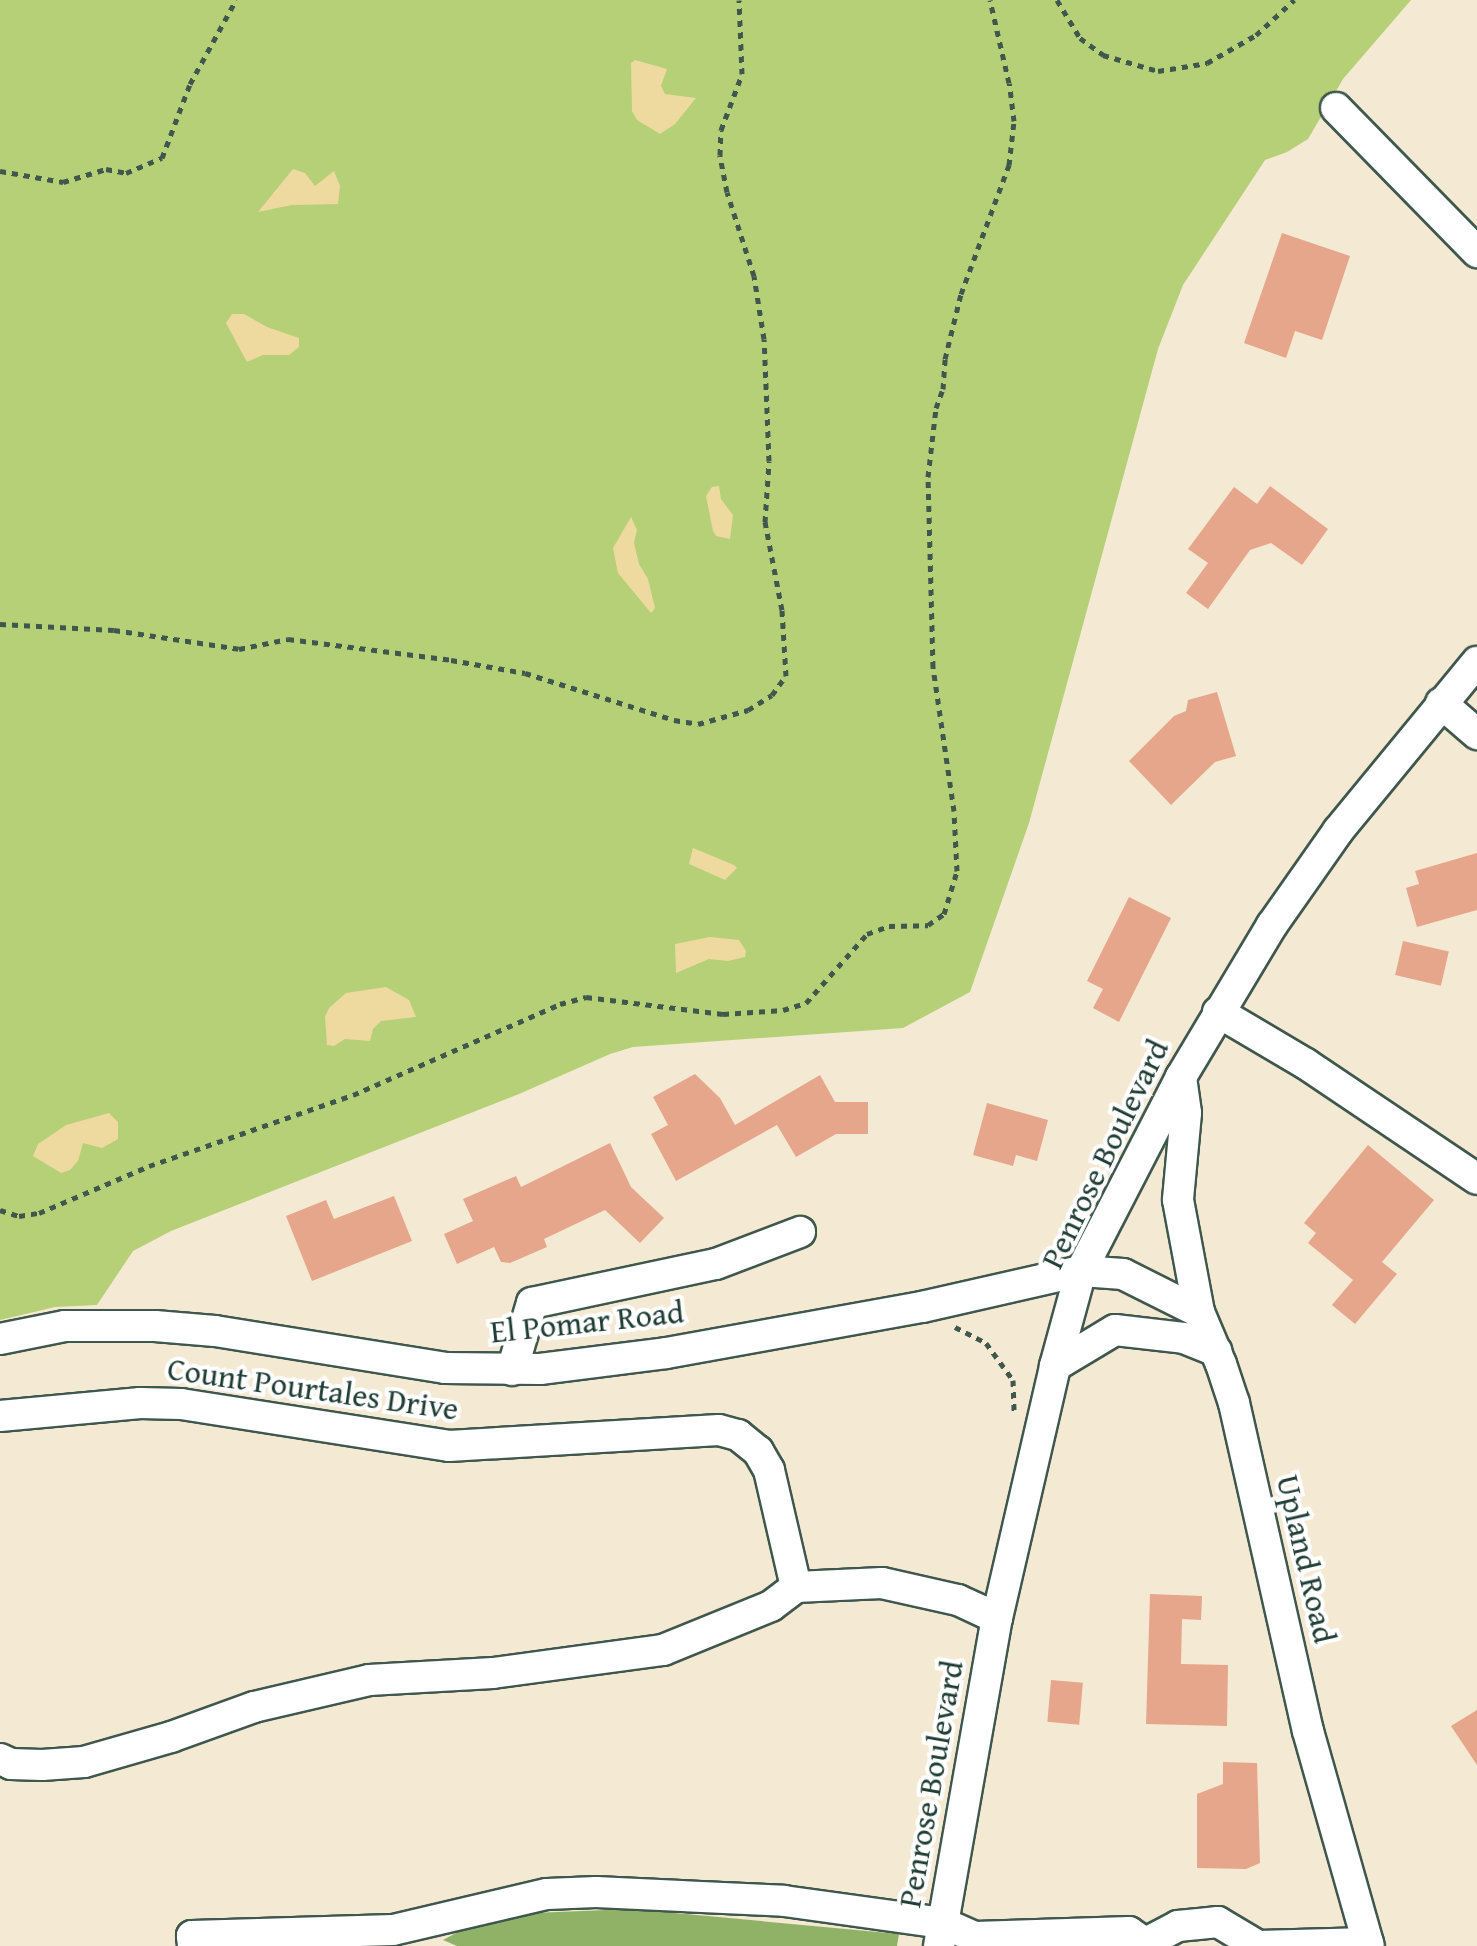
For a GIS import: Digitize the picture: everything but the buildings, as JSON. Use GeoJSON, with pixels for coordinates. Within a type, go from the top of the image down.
{"type":"FeatureCollection","features":[{"type":"Feature","properties":{"kind":"street"},"geometry":{"type":"LineString","coordinates":[[1336,108],[1477,252]]}},
{"type":"Feature","properties":{"kind":"street","name":"Penrose Boulevard"},"geometry":{"type":"LineString","coordinates":[[941,1935],[997,1618],[1055,1366],[1081,1271],[1181,1077],[1295,889],[1441,703],[1477,662]]}},
{"type":"Feature","properties":{"kind":"street"},"geometry":{"type":"LineString","coordinates":[[1441,703],[1477,734]]}},
{"type":"Feature","properties":{"kind":"street"},"geometry":{"type":"LineString","coordinates":[[1218,1012],[1306,1064],[1477,1179]]}},
{"type":"Feature","properties":{"kind":"street","name":"Upland Road"},"geometry":{"type":"LineString","coordinates":[[1181,1077],[1186,1113],[1178,1200],[1199,1312],[1234,1403],[1308,1731],[1369,1944]]}},
{"type":"Feature","properties":{"kind":"street"},"geometry":{"type":"LineString","coordinates":[[512,1370],[532,1303],[716,1264],[800,1232]]}},
{"type":"Feature","properties":{"kind":"street"},"geometry":{"type":"LineString","coordinates":[[1081,1271],[1123,1274],[1199,1312]]}},
{"type":"Feature","properties":{"kind":"street","name":"El Pomar Road"},"geometry":{"type":"LineString","coordinates":[[0,1339],[65,1326],[155,1326],[215,1331],[445,1368],[512,1370],[598,1364],[681,1350],[922,1307],[1081,1271]]}},
{"type":"Feature","properties":{"kind":"street"},"geometry":{"type":"LineString","coordinates":[[1055,1366],[1115,1330],[1184,1338],[1216,1351]]}},
{"type":"Feature","properties":{"kind":"street","name":"Count Pourtales Drive"},"geometry":{"type":"LineString","coordinates":[[0,1416],[140,1403],[181,1404],[449,1446],[719,1430],[738,1435],[758,1451],[769,1470],[796,1587]]}},
{"type":"Feature","properties":{"kind":"street"},"geometry":{"type":"LineString","coordinates":[[0,1759],[11,1764],[84,1762],[171,1737],[254,1707],[369,1680],[493,1673],[663,1650],[771,1606],[796,1587],[882,1583],[958,1600],[997,1618]]}},
{"type":"Feature","properties":{"kind":"street"},"geometry":{"type":"LineString","coordinates":[[193,1946],[192,1936],[393,1930],[547,1894],[596,1892],[784,1901],[941,1935],[975,1937],[1129,1932],[1142,1945],[1178,1926],[1218,1922],[1258,1946],[1369,1944]]}},
{"type":"Feature","properties":{"kind":"path"},"geometry":{"type":"LineString","coordinates":[[0,171],[63,182],[106,169],[126,173],[162,158],[190,84],[236,0]]}},
{"type":"Feature","properties":{"kind":"path"},"geometry":{"type":"LineString","coordinates":[[0,624],[114,630],[239,649],[288,639],[451,660],[525,673],[674,720],[698,724],[748,710],[772,695],[786,676],[782,610],[765,522],[769,461],[764,339],[754,276],[727,192],[720,155],[725,115],[742,74],[739,0]]}},
{"type":"Feature","properties":{"kind":"path"},"geometry":{"type":"LineString","coordinates":[[0,1210],[19,1216],[39,1213],[136,1171],[353,1095],[560,1004],[586,997],[723,1014],[783,1010],[806,1003],[867,934],[889,926],[928,925],[944,914],[957,871],[954,811],[933,667],[928,477],[945,359],[961,294],[1009,165],[1012,108],[990,0]]}},
{"type":"Feature","properties":{"kind":"path"},"geometry":{"type":"LineString","coordinates":[[1057,0],[1080,38],[1103,55],[1158,71],[1207,63],[1256,35],[1294,0]]}},
{"type":"Feature","properties":{"kind":"green space"},"geometry":{"type":"Polygon","coordinates":[[[0,0],[1411,0],[1343,79],[1308,139],[1287,152],[1265,160],[1183,285],[1158,349],[1029,823],[970,992],[903,1028],[633,1047],[610,1054],[519,1094],[171,1231],[133,1251],[97,1305],[55,1307],[0,1320],[0,0]]]}},
{"type":"Feature","properties":{"kind":"green space"},"geometry":{"type":"Polygon","coordinates":[[[632,1909],[899,1934],[897,1946],[457,1946],[443,1940],[471,1925],[532,1913],[632,1909]]]}},
{"type":"Feature","properties":{"kind":"sand"},"geometry":{"type":"Polygon","coordinates":[[[635,60],[667,69],[661,86],[665,94],[696,98],[675,124],[660,134],[637,120],[632,111],[631,63],[635,60]]]}},
{"type":"Feature","properties":{"kind":"sand"},"geometry":{"type":"Polygon","coordinates":[[[293,169],[305,173],[315,186],[334,171],[340,186],[338,204],[292,205],[258,212],[293,169]]]}},
{"type":"Feature","properties":{"kind":"sand"},"geometry":{"type":"Polygon","coordinates":[[[232,314],[244,314],[267,327],[299,338],[299,347],[289,355],[263,355],[247,362],[226,323],[232,314]]]}},
{"type":"Feature","properties":{"kind":"sand"},"geometry":{"type":"Polygon","coordinates":[[[719,486],[721,499],[733,515],[730,539],[716,536],[713,531],[706,496],[712,487],[719,486]]]}},
{"type":"Feature","properties":{"kind":"sand"},"geometry":{"type":"Polygon","coordinates":[[[631,517],[637,530],[634,543],[639,564],[648,579],[655,608],[651,613],[618,573],[613,548],[631,517]]]}},
{"type":"Feature","properties":{"kind":"sand"},"geometry":{"type":"Polygon","coordinates":[[[693,848],[737,868],[725,880],[689,864],[693,848]]]}},
{"type":"Feature","properties":{"kind":"sand"},"geometry":{"type":"Polygon","coordinates":[[[710,937],[739,940],[746,951],[745,957],[728,961],[709,959],[676,973],[675,944],[710,937]]]}},
{"type":"Feature","properties":{"kind":"sand"},"geometry":{"type":"Polygon","coordinates":[[[386,987],[409,1000],[416,1017],[381,1021],[373,1029],[370,1041],[345,1039],[334,1046],[327,1045],[325,1017],[329,1008],[346,993],[386,987]]]}},
{"type":"Feature","properties":{"kind":"sand"},"geometry":{"type":"Polygon","coordinates":[[[109,1113],[118,1122],[118,1139],[102,1148],[83,1143],[78,1161],[70,1170],[61,1173],[33,1156],[38,1144],[66,1125],[109,1113]]]}}]}
